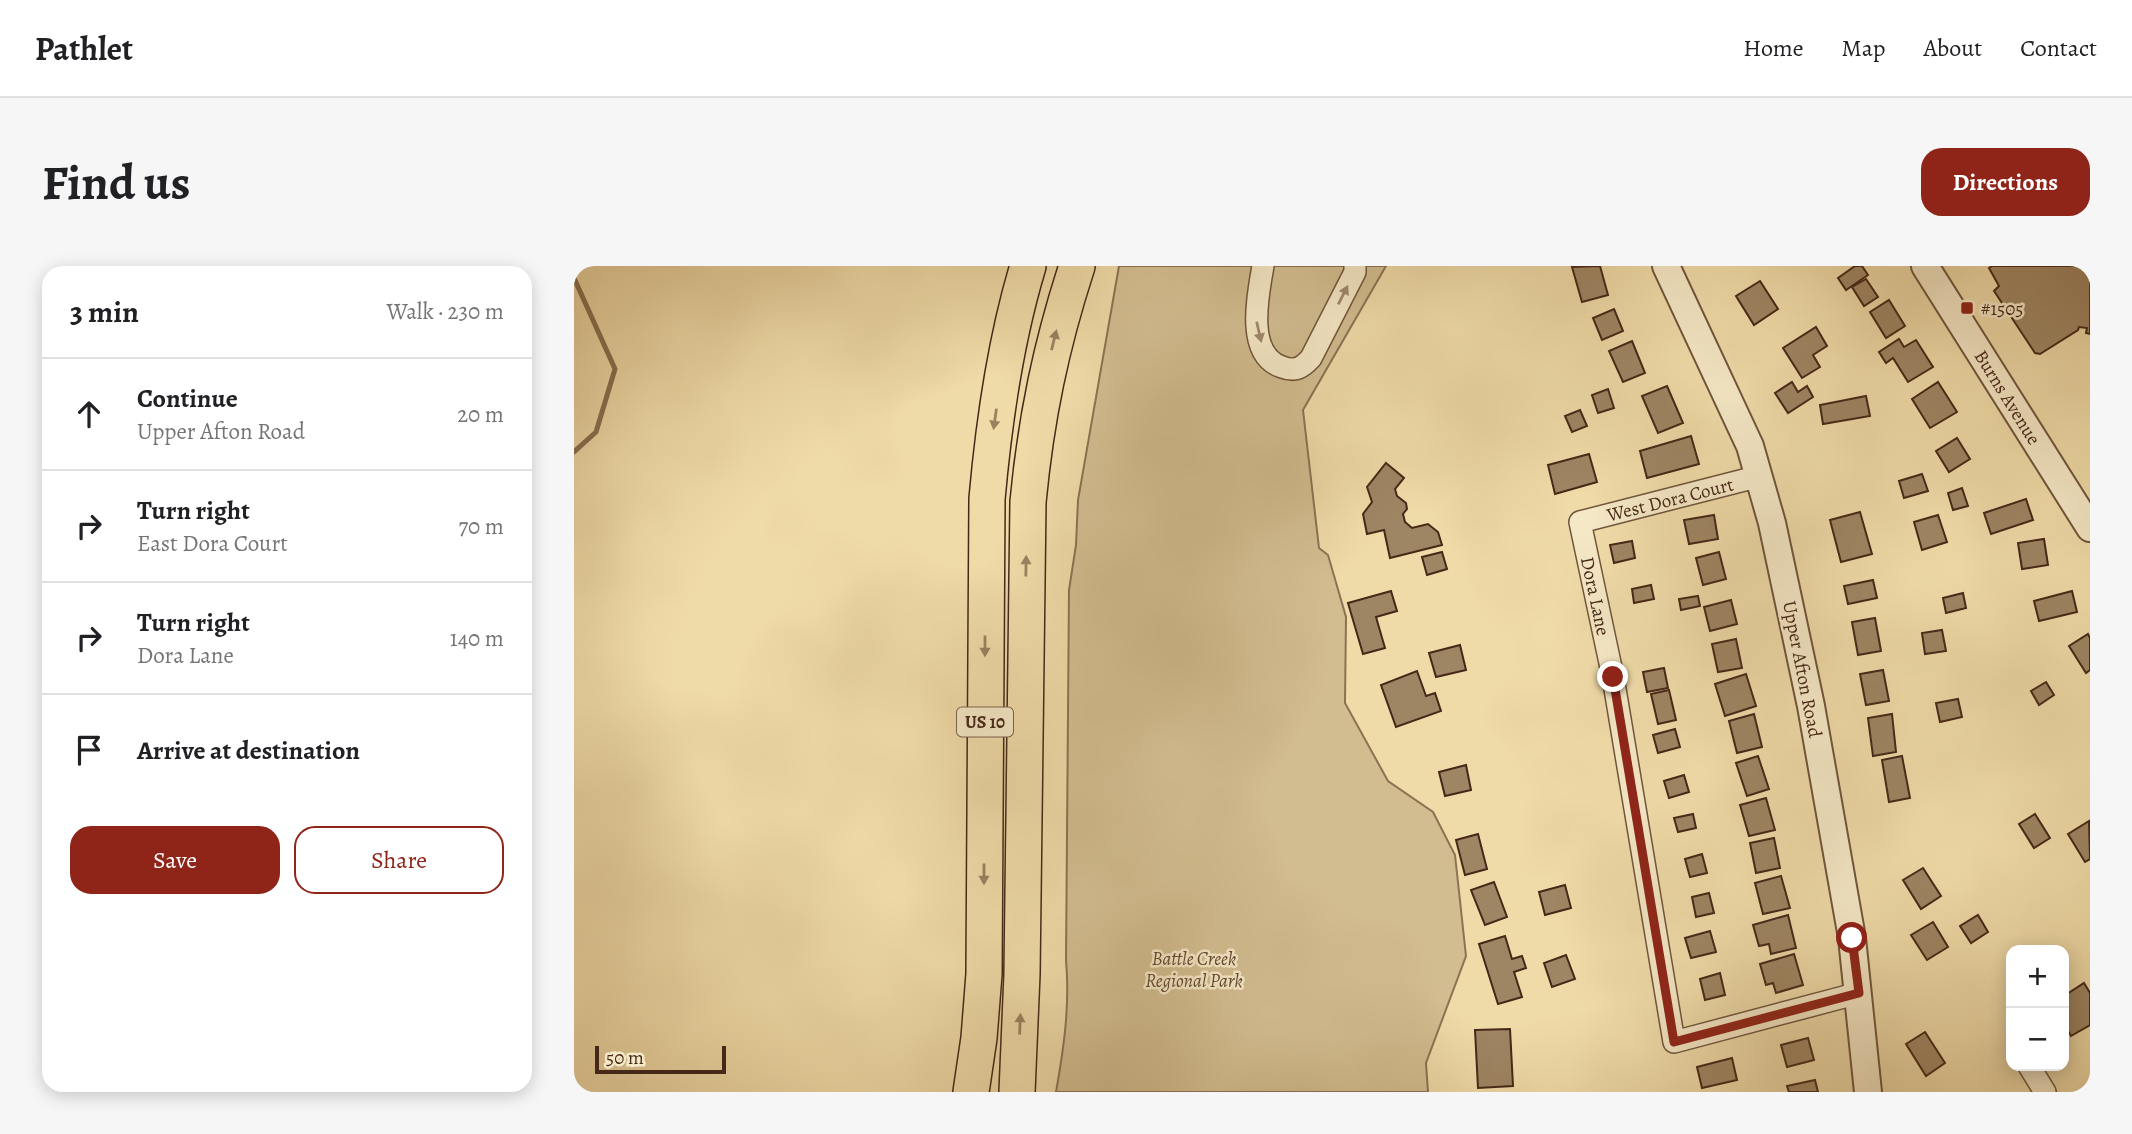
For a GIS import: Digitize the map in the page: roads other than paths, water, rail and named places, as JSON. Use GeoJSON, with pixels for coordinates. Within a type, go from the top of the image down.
{"type":"FeatureCollection","features":[{"type":"Feature","properties":{"kind":"highway"},"geometry":{"type":"LineString","coordinates":[[1006,352],[1014,266]]}},
{"type":"Feature","properties":{"kind":"highway","name":"US 10"},"geometry":{"type":"LineString","coordinates":[[971,1092],[984,974],[987,499],[994,425],[1006,352],[1028,266]]}},
{"type":"Feature","properties":{"kind":"highway","name":"US 10"},"geometry":{"type":"LineString","coordinates":[[1017,1092],[1022,975],[1028,502],[1034,438],[1045,375],[1077,266]]}},
{"type":"Feature","properties":{"kind":"street"},"geometry":{"type":"LineString","coordinates":[[1262,266],[1255,308],[1257,334],[1276,365],[1291,370],[1304,367],[1311,358],[1355,272],[1355,266]]}},
{"type":"Feature","properties":{"kind":"street","name":"Upper Afton Road"},"geometry":{"type":"LineString","coordinates":[[1666,266],[1750,446],[1772,523],[1811,706],[1852,938],[1868,1092]]}},
{"type":"Feature","properties":{"kind":"street","name":"Burns Avenue"},"geometry":{"type":"LineString","coordinates":[[1926,266],[2090,528]]}},
{"type":"Feature","properties":{"kind":"street","name":"West Dora Court"},"geometry":{"type":"LineString","coordinates":[[1580,522],[1760,476]]}},
{"type":"Feature","properties":{"kind":"street","name":"Dora Lane"},"geometry":{"type":"LineString","coordinates":[[1580,522],[1613,677],[1674,1042],[1859,993]]}},
{"type":"Feature","properties":{"kind":"street"},"geometry":{"type":"LineString","coordinates":[[2032,1071],[2045,1092]]}},
{"type":"Feature","properties":{"kind":"waterway"},"geometry":{"type":"LineString","coordinates":[[574,278],[615,369],[596,432],[574,452]]}},
{"type":"Feature","properties":{"kind":"place","name":"#1505"},"geometry":{"type":"Point","coordinates":[1967,308]}},
{"type":"Feature","properties":{"kind":"park label","name":"Battle Creek Regional Park"},"geometry":{"type":"Point","coordinates":[1194,969]}}]}
